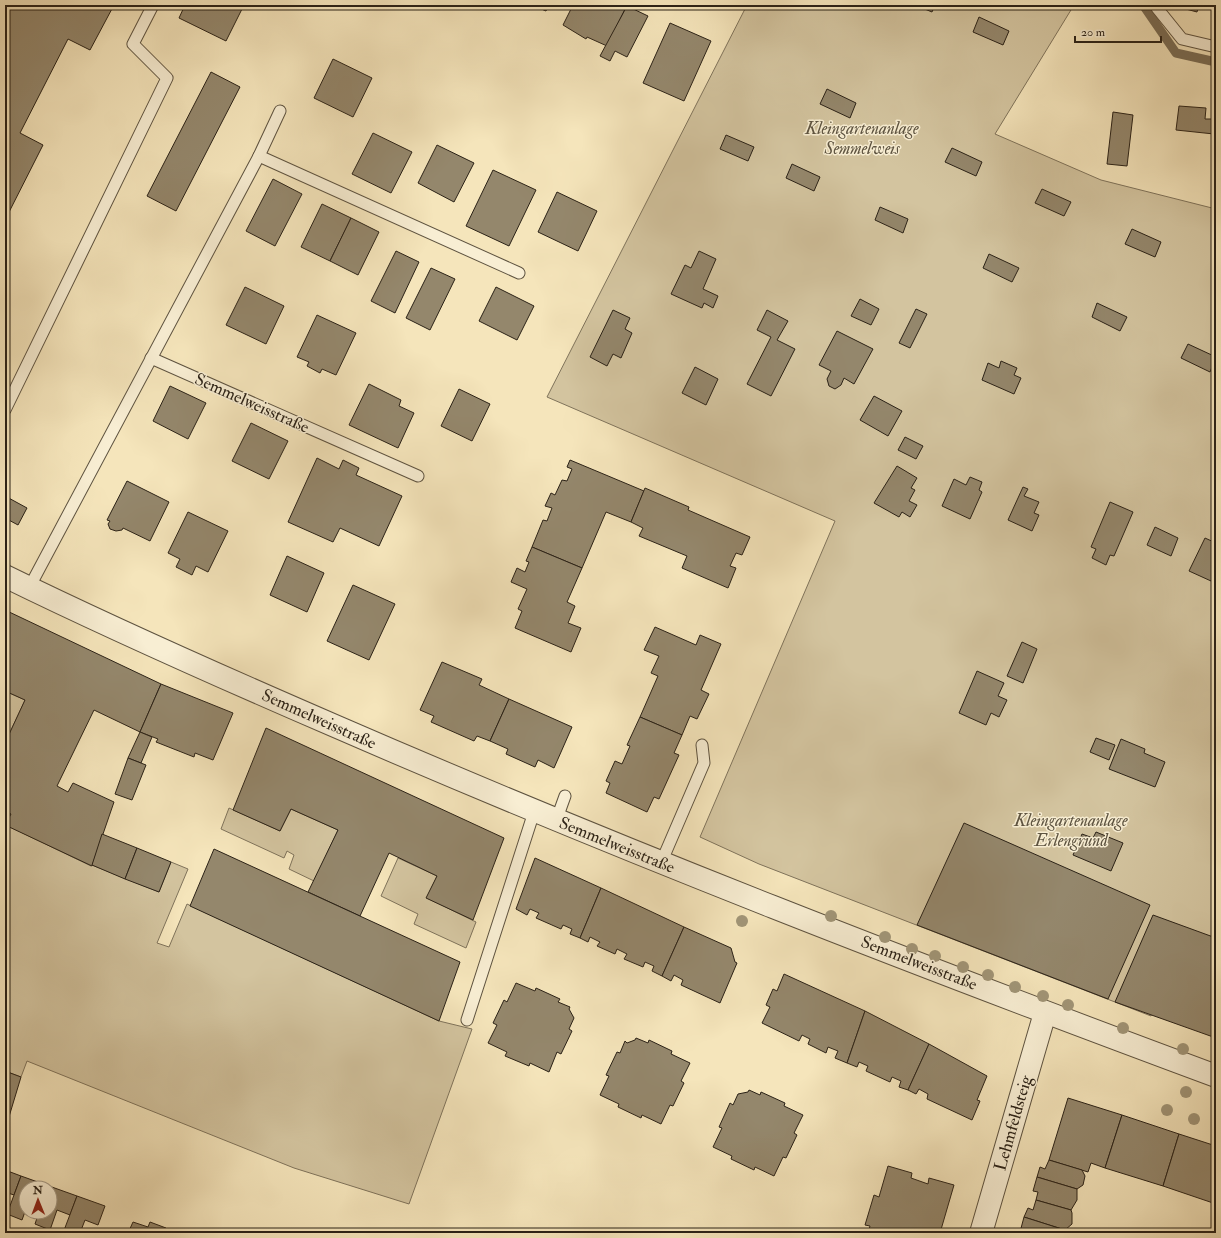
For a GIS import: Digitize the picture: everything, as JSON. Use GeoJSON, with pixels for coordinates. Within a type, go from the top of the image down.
{"type":"FeatureCollection","features":[{"type":"Feature","properties":{"kind":"street","name":"Semmelweisstraße"},"geometry":{"type":"LineString","coordinates":[[5,576],[268,697],[534,812],[1045,1013],[1216,1076]]}},
{"type":"Feature","properties":{"kind":"street","name":"Lehmfeldsteig"},"geometry":{"type":"LineString","coordinates":[[981,1233],[1045,1013]]}},
{"type":"Feature","properties":{"kind":"lane"},"geometry":{"type":"LineString","coordinates":[[5,410],[167,78],[133,44],[153,5]]}},
{"type":"Feature","properties":{"kind":"lane"},"geometry":{"type":"LineString","coordinates":[[1157,5],[1157,8],[1182,39],[1216,47]]}},
{"type":"Feature","properties":{"kind":"lane"},"geometry":{"type":"LineString","coordinates":[[29,588],[259,156],[280,111]]}},
{"type":"Feature","properties":{"kind":"lane"},"geometry":{"type":"LineString","coordinates":[[259,156],[519,273]]}},
{"type":"Feature","properties":{"kind":"lane","name":"Semmelweisstraße"},"geometry":{"type":"LineString","coordinates":[[151,358],[418,476]]}},
{"type":"Feature","properties":{"kind":"lane"},"geometry":{"type":"LineString","coordinates":[[661,862],[704,763],[702,745]]}},
{"type":"Feature","properties":{"kind":"lane"},"geometry":{"type":"LineString","coordinates":[[556,821],[565,796]]}},
{"type":"Feature","properties":{"kind":"lane"},"geometry":{"type":"LineString","coordinates":[[467,1020],[534,812]]}},
{"type":"Feature","properties":{"kind":"green space"},"geometry":{"type":"Polygon","coordinates":[[[747,5],[1074,5],[995,134],[1101,180],[1216,209],[1216,1033],[1154,1009],[1151,1016],[759,864],[700,837],[835,521],[547,397],[747,5]]]}},
{"type":"Feature","properties":{"kind":"green space"},"geometry":{"type":"Polygon","coordinates":[[[5,691],[25,700],[5,743],[5,691]]]}},
{"type":"Feature","properties":{"kind":"green space"},"geometry":{"type":"Polygon","coordinates":[[[229,808],[280,831],[291,809],[338,830],[314,881],[289,869],[294,855],[287,851],[284,858],[221,829],[229,808]]]}},
{"type":"Feature","properties":{"kind":"green space"},"geometry":{"type":"Polygon","coordinates":[[[5,811],[11,814],[6,825],[91,866],[92,865],[159,892],[171,862],[188,869],[157,943],[169,947],[187,904],[439,1021],[472,1029],[409,1204],[294,1168],[27,1061],[21,1077],[5,1071],[5,811]]]}},
{"type":"Feature","properties":{"kind":"green space"},"geometry":{"type":"Polygon","coordinates":[[[398,858],[437,876],[427,898],[476,922],[466,948],[414,924],[418,914],[381,896],[398,858]]]}},
{"type":"Feature","properties":{"kind":"building"},"geometry":{"type":"Polygon","coordinates":[[[5,5],[114,5],[90,50],[68,39],[20,133],[43,145],[5,220],[5,5]]]}},
{"type":"Feature","properties":{"kind":"building"},"geometry":{"type":"Polygon","coordinates":[[[185,5],[244,5],[226,41],[179,18],[185,5]]]}},
{"type":"Feature","properties":{"kind":"building"},"geometry":{"type":"Polygon","coordinates":[[[532,5],[549,5],[546,11],[532,5]]]}},
{"type":"Feature","properties":{"kind":"building"},"geometry":{"type":"Polygon","coordinates":[[[573,5],[627,5],[607,46],[587,37],[586,39],[563,25],[573,5]]]}},
{"type":"Feature","properties":{"kind":"building"},"geometry":{"type":"Polygon","coordinates":[[[915,5],[935,5],[932,12],[915,5]]]}},
{"type":"Feature","properties":{"kind":"building"},"geometry":{"type":"Polygon","coordinates":[[[1171,5],[1199,5],[1197,12],[1171,5]]]}},
{"type":"Feature","properties":{"kind":"building"},"geometry":{"type":"Polygon","coordinates":[[[627,6],[648,16],[627,57],[615,51],[610,61],[600,56],[627,6]]]}},
{"type":"Feature","properties":{"kind":"building"},"geometry":{"type":"Polygon","coordinates":[[[979,17],[1009,31],[1003,45],[973,32],[979,17]]]}},
{"type":"Feature","properties":{"kind":"building"},"geometry":{"type":"Polygon","coordinates":[[[670,23],[711,41],[684,101],[643,83],[670,23]]]}},
{"type":"Feature","properties":{"kind":"building"},"geometry":{"type":"Polygon","coordinates":[[[333,59],[372,78],[353,117],[314,98],[333,59]]]}},
{"type":"Feature","properties":{"kind":"building"},"geometry":{"type":"Polygon","coordinates":[[[211,72],[240,87],[176,211],[147,196],[211,72]]]}},
{"type":"Feature","properties":{"kind":"building"},"geometry":{"type":"Polygon","coordinates":[[[827,89],[856,103],[850,118],[820,104],[827,89]]]}},
{"type":"Feature","properties":{"kind":"building"},"geometry":{"type":"Polygon","coordinates":[[[1179,106],[1206,108],[1205,119],[1215,119],[1214,134],[1176,130],[1179,106]]]}},
{"type":"Feature","properties":{"kind":"building"},"geometry":{"type":"Polygon","coordinates":[[[1113,112],[1133,115],[1127,166],[1107,164],[1113,112]]]}},
{"type":"Feature","properties":{"kind":"building"},"geometry":{"type":"Polygon","coordinates":[[[373,133],[412,152],[391,193],[352,174],[373,133]]]}},
{"type":"Feature","properties":{"kind":"building"},"geometry":{"type":"Polygon","coordinates":[[[726,135],[754,147],[748,161],[720,149],[726,135]]]}},
{"type":"Feature","properties":{"kind":"building"},"geometry":{"type":"Polygon","coordinates":[[[437,145],[474,163],[454,202],[418,183],[437,145]]]}},
{"type":"Feature","properties":{"kind":"building"},"geometry":{"type":"Polygon","coordinates":[[[952,148],[982,162],[976,176],[945,162],[952,148]]]}},
{"type":"Feature","properties":{"kind":"building"},"geometry":{"type":"Polygon","coordinates":[[[792,164],[820,177],[814,191],[786,178],[792,164]]]}},
{"type":"Feature","properties":{"kind":"building"},"geometry":{"type":"Polygon","coordinates":[[[493,170],[536,190],[509,246],[466,226],[493,170]]]}},
{"type":"Feature","properties":{"kind":"building"},"geometry":{"type":"Polygon","coordinates":[[[273,179],[302,194],[275,246],[246,231],[273,179]]]}},
{"type":"Feature","properties":{"kind":"building"},"geometry":{"type":"Polygon","coordinates":[[[1042,189],[1071,202],[1064,216],[1035,203],[1042,189]]]}},
{"type":"Feature","properties":{"kind":"building"},"geometry":{"type":"Polygon","coordinates":[[[557,192],[597,211],[578,251],[538,232],[557,192]]]}},
{"type":"Feature","properties":{"kind":"building"},"geometry":{"type":"Polygon","coordinates":[[[322,204],[351,218],[330,261],[301,247],[322,204]]]}},
{"type":"Feature","properties":{"kind":"building"},"geometry":{"type":"Polygon","coordinates":[[[880,207],[908,219],[903,233],[875,220],[880,207]]]}},
{"type":"Feature","properties":{"kind":"building"},"geometry":{"type":"Polygon","coordinates":[[[351,218],[379,232],[358,275],[330,261],[351,218]]]}},
{"type":"Feature","properties":{"kind":"building"},"geometry":{"type":"Polygon","coordinates":[[[1132,229],[1161,242],[1155,257],[1125,244],[1132,229]]]}},
{"type":"Feature","properties":{"kind":"building"},"geometry":{"type":"Polygon","coordinates":[[[396,251],[419,262],[395,313],[371,301],[396,251]]]}},
{"type":"Feature","properties":{"kind":"building"},"geometry":{"type":"Polygon","coordinates":[[[699,251],[716,259],[703,289],[718,296],[713,308],[704,303],[702,308],[671,294],[685,265],[691,268],[699,251]]]}},
{"type":"Feature","properties":{"kind":"building"},"geometry":{"type":"Polygon","coordinates":[[[989,254],[1019,268],[1012,282],[983,268],[989,254]]]}},
{"type":"Feature","properties":{"kind":"building"},"geometry":{"type":"Polygon","coordinates":[[[431,268],[455,279],[430,330],[406,318],[431,268]]]}},
{"type":"Feature","properties":{"kind":"building"},"geometry":{"type":"Polygon","coordinates":[[[245,287],[284,306],[266,344],[226,325],[245,287]]]}},
{"type":"Feature","properties":{"kind":"building"},"geometry":{"type":"Polygon","coordinates":[[[496,287],[534,306],[517,340],[479,321],[496,287]]]}},
{"type":"Feature","properties":{"kind":"building"},"geometry":{"type":"Polygon","coordinates":[[[860,299],[879,309],[871,325],[851,316],[860,299]]]}},
{"type":"Feature","properties":{"kind":"building"},"geometry":{"type":"Polygon","coordinates":[[[1097,303],[1127,317],[1120,331],[1092,317],[1097,303]]]}},
{"type":"Feature","properties":{"kind":"building"},"geometry":{"type":"Polygon","coordinates":[[[916,309],[927,314],[910,348],[899,343],[916,309]]]}},
{"type":"Feature","properties":{"kind":"building"},"geometry":{"type":"Polygon","coordinates":[[[613,310],[630,318],[625,329],[632,333],[621,358],[613,354],[607,366],[590,357],[613,310]]]}},
{"type":"Feature","properties":{"kind":"building"},"geometry":{"type":"Polygon","coordinates":[[[767,310],[788,321],[777,340],[795,349],[771,396],[747,384],[771,337],[757,330],[767,310]]]}},
{"type":"Feature","properties":{"kind":"building"},"geometry":{"type":"Polygon","coordinates":[[[317,315],[356,333],[336,375],[322,369],[320,373],[307,366],[309,362],[297,357],[317,315]]]}},
{"type":"Feature","properties":{"kind":"building"},"geometry":{"type":"Polygon","coordinates":[[[837,331],[873,349],[854,384],[844,378],[841,385],[835,389],[829,386],[827,379],[831,371],[819,365],[837,331]]]}},
{"type":"Feature","properties":{"kind":"building"},"geometry":{"type":"Polygon","coordinates":[[[1188,344],[1216,357],[1210,372],[1181,358],[1188,344]]]}},
{"type":"Feature","properties":{"kind":"building"},"geometry":{"type":"Polygon","coordinates":[[[1001,361],[1017,368],[1014,375],[1021,378],[1014,394],[982,380],[988,363],[999,368],[1001,361]]]}},
{"type":"Feature","properties":{"kind":"building"},"geometry":{"type":"Polygon","coordinates":[[[695,367],[718,379],[706,405],[682,393],[695,367]]]}},
{"type":"Feature","properties":{"kind":"building"},"geometry":{"type":"Polygon","coordinates":[[[369,384],[401,400],[399,406],[414,413],[398,448],[349,425],[369,384]]]}},
{"type":"Feature","properties":{"kind":"building"},"geometry":{"type":"Polygon","coordinates":[[[170,386],[206,403],[188,439],[153,421],[170,386]]]}},
{"type":"Feature","properties":{"kind":"building"},"geometry":{"type":"Polygon","coordinates":[[[459,389],[490,404],[472,441],[441,426],[459,389]]]}},
{"type":"Feature","properties":{"kind":"building"},"geometry":{"type":"Polygon","coordinates":[[[874,396],[902,411],[888,436],[860,420],[874,396]]]}},
{"type":"Feature","properties":{"kind":"building"},"geometry":{"type":"Polygon","coordinates":[[[251,423],[288,441],[269,479],[232,461],[251,423]]]}},
{"type":"Feature","properties":{"kind":"building"},"geometry":{"type":"Polygon","coordinates":[[[905,437],[923,446],[916,459],[898,450],[905,437]]]}},
{"type":"Feature","properties":{"kind":"building"},"geometry":{"type":"Polygon","coordinates":[[[317,458],[339,469],[343,460],[359,468],[356,475],[402,496],[379,546],[340,528],[333,542],[288,522],[317,458]]]}},
{"type":"Feature","properties":{"kind":"building"},"geometry":{"type":"Polygon","coordinates":[[[570,460],[644,491],[631,522],[606,512],[582,568],[532,547],[543,520],[547,521],[552,508],[545,506],[551,493],[555,495],[562,480],[567,481],[572,469],[567,467],[570,460]]]}},
{"type":"Feature","properties":{"kind":"building"},"geometry":{"type":"Polygon","coordinates":[[[897,466],[917,478],[911,488],[915,490],[909,501],[917,505],[910,517],[902,512],[899,517],[874,503],[897,466]]]}},
{"type":"Feature","properties":{"kind":"building"},"geometry":{"type":"Polygon","coordinates":[[[970,477],[982,482],[979,490],[982,492],[970,519],[942,506],[954,479],[966,485],[970,477]]]}},
{"type":"Feature","properties":{"kind":"building"},"geometry":{"type":"Polygon","coordinates":[[[127,481],[169,502],[150,541],[123,528],[122,530],[116,531],[110,529],[108,524],[110,521],[107,520],[127,481]]]}},
{"type":"Feature","properties":{"kind":"building"},"geometry":{"type":"Polygon","coordinates":[[[1023,487],[1028,489],[1024,496],[1039,502],[1034,513],[1039,515],[1032,531],[1008,520],[1023,487]]]}},
{"type":"Feature","properties":{"kind":"building"},"geometry":{"type":"Polygon","coordinates":[[[645,488],[689,507],[688,510],[750,537],[742,555],[736,553],[730,566],[736,568],[728,588],[682,568],[687,556],[639,536],[643,528],[631,522],[645,488]]]}},
{"type":"Feature","properties":{"kind":"building"},"geometry":{"type":"Polygon","coordinates":[[[5,496],[27,508],[18,525],[5,518],[5,496]]]}},
{"type":"Feature","properties":{"kind":"building"},"geometry":{"type":"Polygon","coordinates":[[[1110,502],[1133,512],[1114,556],[1110,555],[1106,565],[1092,558],[1096,549],[1091,547],[1110,502]]]}},
{"type":"Feature","properties":{"kind":"building"},"geometry":{"type":"Polygon","coordinates":[[[188,512],[228,531],[208,572],[196,566],[192,575],[176,567],[180,559],[168,553],[188,512]]]}},
{"type":"Feature","properties":{"kind":"building"},"geometry":{"type":"Polygon","coordinates":[[[1155,527],[1178,538],[1171,556],[1147,545],[1155,527]]]}},
{"type":"Feature","properties":{"kind":"building"},"geometry":{"type":"Polygon","coordinates":[[[1205,538],[1216,543],[1216,568],[1211,581],[1189,571],[1205,538]]]}},
{"type":"Feature","properties":{"kind":"building"},"geometry":{"type":"Polygon","coordinates":[[[532,547],[582,568],[567,602],[575,606],[568,623],[581,628],[571,652],[515,628],[522,611],[518,609],[527,589],[511,582],[517,568],[525,572],[529,562],[526,561],[532,547]]]}},
{"type":"Feature","properties":{"kind":"building"},"geometry":{"type":"Polygon","coordinates":[[[287,556],[324,573],[307,612],[270,595],[287,556]]]}},
{"type":"Feature","properties":{"kind":"building"},"geometry":{"type":"Polygon","coordinates":[[[353,585],[395,604],[369,660],[327,641],[353,585]]]}},
{"type":"Feature","properties":{"kind":"building"},"geometry":{"type":"Polygon","coordinates":[[[5,610],[161,684],[140,732],[94,710],[57,786],[68,792],[73,783],[114,802],[92,866],[5,825],[11,814],[5,811],[5,743],[25,700],[5,691],[5,610]]]}},
{"type":"Feature","properties":{"kind":"building"},"geometry":{"type":"Polygon","coordinates":[[[655,627],[696,645],[700,635],[721,644],[701,690],[709,694],[697,719],[690,716],[682,735],[640,717],[658,676],[651,673],[659,656],[644,650],[655,627]]]}},
{"type":"Feature","properties":{"kind":"building"},"geometry":{"type":"Polygon","coordinates":[[[1022,642],[1037,649],[1023,683],[1007,676],[1022,642]]]}},
{"type":"Feature","properties":{"kind":"building"},"geometry":{"type":"Polygon","coordinates":[[[442,662],[482,679],[479,685],[509,699],[490,741],[477,736],[474,741],[431,722],[434,716],[420,710],[442,662]]]}},
{"type":"Feature","properties":{"kind":"building"},"geometry":{"type":"Polygon","coordinates":[[[977,671],[1004,683],[998,696],[1007,700],[999,717],[991,713],[986,725],[959,713],[977,671]]]}},
{"type":"Feature","properties":{"kind":"building"},"geometry":{"type":"Polygon","coordinates":[[[161,684],[233,713],[213,760],[195,753],[194,757],[156,742],[158,739],[140,732],[161,684]]]}},
{"type":"Feature","properties":{"kind":"building"},"geometry":{"type":"Polygon","coordinates":[[[509,699],[572,727],[554,768],[538,760],[535,767],[506,754],[508,749],[490,741],[509,699]]]}},
{"type":"Feature","properties":{"kind":"building"},"geometry":{"type":"Polygon","coordinates":[[[640,717],[682,735],[674,753],[679,755],[659,799],[654,797],[647,812],[606,793],[610,783],[606,781],[615,761],[622,764],[630,746],[627,745],[640,717]]]}},
{"type":"Feature","properties":{"kind":"building"},"geometry":{"type":"Polygon","coordinates":[[[266,728],[504,838],[473,920],[426,898],[437,876],[389,853],[360,916],[308,892],[338,830],[291,809],[280,831],[233,810],[266,728]]]}},
{"type":"Feature","properties":{"kind":"building"},"geometry":{"type":"Polygon","coordinates":[[[140,732],[152,737],[141,763],[128,758],[140,732]]]}},
{"type":"Feature","properties":{"kind":"building"},"geometry":{"type":"Polygon","coordinates":[[[1096,738],[1115,745],[1109,760],[1090,752],[1096,738]]]}},
{"type":"Feature","properties":{"kind":"building"},"geometry":{"type":"Polygon","coordinates":[[[1121,739],[1145,749],[1144,753],[1165,762],[1155,787],[1109,769],[1121,739]]]}},
{"type":"Feature","properties":{"kind":"building"},"geometry":{"type":"Polygon","coordinates":[[[128,758],[146,765],[132,800],[115,794],[128,758]]]}},
{"type":"Feature","properties":{"kind":"building"},"geometry":{"type":"Polygon","coordinates":[[[964,823],[1150,905],[1108,999],[917,925],[964,823]]]}},
{"type":"Feature","properties":{"kind":"building"},"geometry":{"type":"Polygon","coordinates":[[[1096,832],[1123,843],[1111,871],[1073,855],[1082,834],[1093,838],[1096,832]]]}},
{"type":"Feature","properties":{"kind":"building"},"geometry":{"type":"Polygon","coordinates":[[[102,834],[137,848],[125,879],[92,865],[102,834]]]}},
{"type":"Feature","properties":{"kind":"building"},"geometry":{"type":"Polygon","coordinates":[[[137,848],[171,862],[159,892],[125,879],[137,848]]]}},
{"type":"Feature","properties":{"kind":"building"},"geometry":{"type":"Polygon","coordinates":[[[214,849],[460,962],[439,1021],[190,906],[214,849]]]}},
{"type":"Feature","properties":{"kind":"building"},"geometry":{"type":"Polygon","coordinates":[[[535,858],[601,888],[580,938],[570,934],[572,929],[563,925],[561,929],[536,918],[539,913],[530,909],[527,915],[516,909],[535,858]]]}},
{"type":"Feature","properties":{"kind":"building"},"geometry":{"type":"Polygon","coordinates":[[[601,888],[684,927],[662,976],[652,971],[654,966],[645,962],[643,967],[624,959],[627,954],[617,949],[615,954],[597,946],[600,942],[590,937],[588,942],[580,938],[601,888]]]}},
{"type":"Feature","properties":{"kind":"building"},"geometry":{"type":"Polygon","coordinates":[[[1153,915],[1216,938],[1216,1038],[1115,1002],[1153,915]]]}},
{"type":"Feature","properties":{"kind":"building"},"geometry":{"type":"Polygon","coordinates":[[[684,927],[731,948],[735,962],[737,963],[720,1003],[681,985],[683,980],[674,975],[671,981],[662,976],[684,927]]]}},
{"type":"Feature","properties":{"kind":"building"},"geometry":{"type":"Polygon","coordinates":[[[784,974],[865,1011],[847,1063],[835,1058],[838,1051],[828,1047],[826,1053],[808,1044],[810,1039],[802,1035],[799,1041],[762,1023],[770,1007],[766,1005],[773,989],[777,991],[784,974]]]}},
{"type":"Feature","properties":{"kind":"building"},"geometry":{"type":"Polygon","coordinates":[[[516,983],[535,991],[536,988],[560,999],[558,1002],[570,1007],[569,1009],[574,1018],[569,1029],[572,1031],[561,1054],[557,1052],[549,1072],[530,1063],[529,1066],[505,1056],[507,1052],[488,1043],[497,1025],[493,1023],[504,1000],[507,1002],[516,983]]]}},
{"type":"Feature","properties":{"kind":"building"},"geometry":{"type":"Polygon","coordinates":[[[865,1011],[929,1044],[908,1090],[899,1087],[901,1081],[892,1077],[890,1082],[866,1071],[868,1066],[859,1062],[857,1067],[847,1063],[865,1011]]]}},
{"type":"Feature","properties":{"kind":"building"},"geometry":{"type":"Polygon","coordinates":[[[636,1038],[648,1043],[649,1040],[672,1051],[671,1054],[690,1063],[681,1081],[684,1083],[673,1106],[670,1105],[661,1124],[642,1115],[641,1118],[618,1107],[619,1104],[600,1095],[609,1076],[606,1075],[617,1052],[620,1053],[625,1041],[627,1043],[635,1040],[636,1038]]]}},
{"type":"Feature","properties":{"kind":"building"},"geometry":{"type":"Polygon","coordinates":[[[929,1044],[987,1076],[977,1100],[980,1101],[972,1120],[927,1099],[928,1094],[919,1089],[916,1094],[908,1090],[929,1044]]]}},
{"type":"Feature","properties":{"kind":"building"},"geometry":{"type":"Polygon","coordinates":[[[5,1071],[21,1077],[5,1130],[5,1071]]]}},
{"type":"Feature","properties":{"kind":"building"},"geometry":{"type":"Polygon","coordinates":[[[749,1090],[760,1095],[761,1092],[785,1103],[784,1106],[803,1115],[794,1133],[797,1135],[786,1158],[783,1157],[774,1176],[755,1167],[754,1170],[731,1159],[732,1156],[713,1147],[722,1128],[719,1127],[730,1103],[733,1105],[738,1094],[748,1092],[749,1090]]]}},
{"type":"Feature","properties":{"kind":"building"},"geometry":{"type":"Polygon","coordinates":[[[1068,1098],[1122,1115],[1105,1168],[1091,1163],[1088,1172],[1049,1160],[1068,1098]]]}},
{"type":"Feature","properties":{"kind":"building"},"geometry":{"type":"Polygon","coordinates":[[[1122,1115],[1179,1134],[1163,1186],[1105,1168],[1122,1115]]]}},
{"type":"Feature","properties":{"kind":"building"},"geometry":{"type":"Polygon","coordinates":[[[1179,1134],[1216,1146],[1216,1204],[1163,1186],[1179,1134]]]}},
{"type":"Feature","properties":{"kind":"building"},"geometry":{"type":"Polygon","coordinates":[[[1049,1160],[1082,1170],[1085,1176],[1083,1185],[1077,1189],[1037,1177],[1040,1167],[1045,1169],[1049,1160]]]}},
{"type":"Feature","properties":{"kind":"building"},"geometry":{"type":"Polygon","coordinates":[[[888,1166],[912,1173],[911,1178],[928,1184],[929,1178],[954,1185],[940,1233],[868,1233],[870,1226],[865,1225],[874,1195],[879,1197],[888,1166]]]}},
{"type":"Feature","properties":{"kind":"building"},"geometry":{"type":"Polygon","coordinates":[[[5,1170],[21,1176],[20,1180],[18,1180],[14,1195],[5,1192],[5,1170]]]}},
{"type":"Feature","properties":{"kind":"building"},"geometry":{"type":"Polygon","coordinates":[[[21,1176],[32,1180],[20,1180],[21,1176]]]}},
{"type":"Feature","properties":{"kind":"building"},"geometry":{"type":"Polygon","coordinates":[[[1037,1177],[1077,1189],[1077,1200],[1071,1210],[1036,1200],[1038,1192],[1033,1191],[1037,1177]]]}},
{"type":"Feature","properties":{"kind":"building"},"geometry":{"type":"Polygon","coordinates":[[[18,1184],[18,1218],[7,1214],[18,1184]]]}},
{"type":"Feature","properties":{"kind":"building"},"geometry":{"type":"Polygon","coordinates":[[[58,1189],[77,1196],[70,1215],[58,1210],[58,1189]]]}},
{"type":"Feature","properties":{"kind":"building"},"geometry":{"type":"Polygon","coordinates":[[[77,1196],[105,1206],[98,1225],[85,1220],[80,1233],[63,1233],[77,1196]]]}},
{"type":"Feature","properties":{"kind":"building"},"geometry":{"type":"Polygon","coordinates":[[[1036,1200],[1071,1210],[1072,1224],[1065,1230],[1024,1217],[1028,1208],[1033,1210],[1036,1200]]]}},
{"type":"Feature","properties":{"kind":"building"},"geometry":{"type":"Polygon","coordinates":[[[1024,1217],[1065,1230],[1066,1233],[1020,1232],[1024,1217]]]}},
{"type":"Feature","properties":{"kind":"building"},"geometry":{"type":"Polygon","coordinates":[[[36,1220],[54,1220],[50,1230],[35,1224],[36,1220]]]}},
{"type":"Feature","properties":{"kind":"building"},"geometry":{"type":"Polygon","coordinates":[[[133,1222],[148,1227],[150,1222],[166,1228],[164,1233],[128,1233],[133,1222]]]}},
{"type":"Feature","properties":{"kind":"waterway"},"geometry":{"type":"LineString","coordinates":[[1143,5],[1176,53],[1216,62]]}},
{"type":"Feature","properties":{"kind":"park label","name":"Kleingartenanlage Semmelweis"},"geometry":{"type":"Point","coordinates":[862,138]}},
{"type":"Feature","properties":{"kind":"park label","name":"Kleingartenanlage Erlengrund"},"geometry":{"type":"Point","coordinates":[1071,830]}}]}
